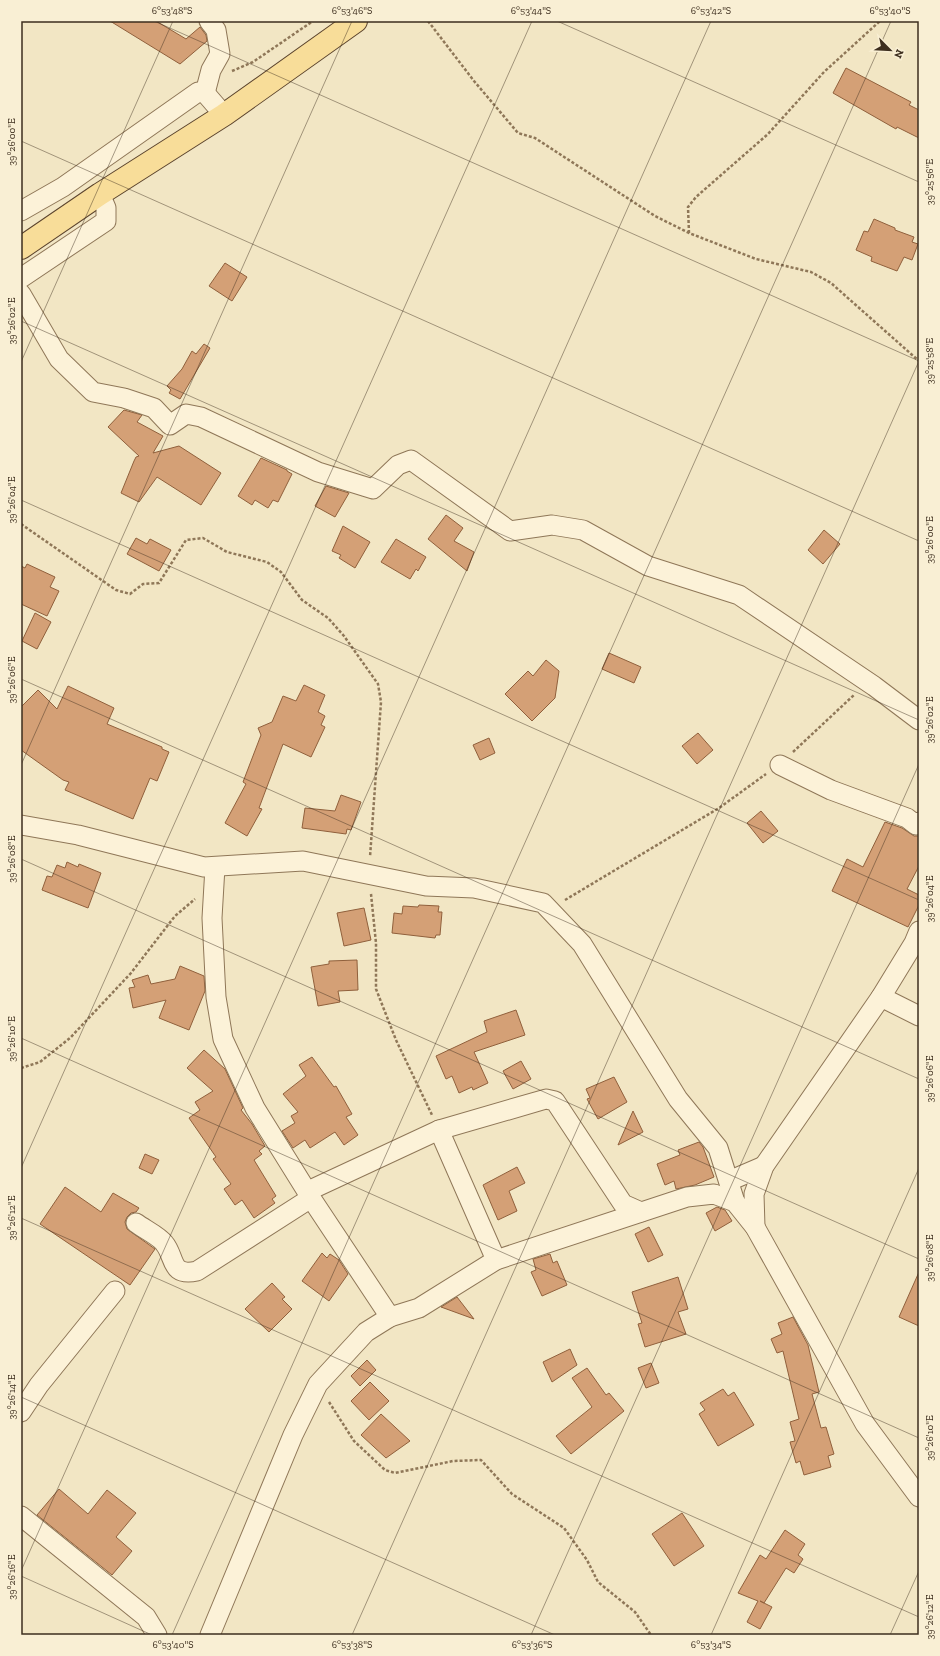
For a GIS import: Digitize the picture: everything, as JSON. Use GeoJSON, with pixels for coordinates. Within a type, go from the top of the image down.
{"type":"FeatureCollection","features":[{"type":"Feature","properties":{"kind":"main road"},"geometry":{"type":"LineString","coordinates":[[21,248],[100,194],[224,115],[356,21]]}},
{"type":"Feature","properties":{"kind":"street"},"geometry":{"type":"LineString","coordinates":[[21,211],[63,186],[198,92],[206,88],[211,70],[220,54],[216,30],[209,21]]}},
{"type":"Feature","properties":{"kind":"street"},"geometry":{"type":"LineString","coordinates":[[206,88],[224,115]]}},
{"type":"Feature","properties":{"kind":"street"},"geometry":{"type":"LineString","coordinates":[[21,278],[106,221],[106,208],[100,194]]}},
{"type":"Feature","properties":{"kind":"street"},"geometry":{"type":"LineString","coordinates":[[21,294],[60,359],[93,392],[124,398],[154,408],[170,424],[186,414],[202,417],[318,472],[374,489],[398,465],[411,460],[510,531],[552,525],[584,530],[648,566],[739,595],[874,686],[919,720]]}},
{"type":"Feature","properties":{"kind":"street"},"geometry":{"type":"LineString","coordinates":[[780,765],[831,790],[907,818],[916,825],[919,822]]}},
{"type":"Feature","properties":{"kind":"street"},"geometry":{"type":"LineString","coordinates":[[21,825],[78,835],[204,867],[214,875],[303,861],[426,886],[474,888],[543,903],[582,944],[678,1099],[718,1148],[735,1202],[755,1227],[865,1424],[919,1497]]}},
{"type":"Feature","properties":{"kind":"street"},"geometry":{"type":"LineString","coordinates":[[214,875],[212,918],[216,997],[223,1039],[255,1108],[309,1194],[390,1316]]}},
{"type":"Feature","properties":{"kind":"street"},"geometry":{"type":"LineString","coordinates":[[755,1227],[754,1194],[764,1166],[881,997],[917,940]]}},
{"type":"Feature","properties":{"kind":"street"},"geometry":{"type":"LineString","coordinates":[[881,997],[919,1016]]}},
{"type":"Feature","properties":{"kind":"street"},"geometry":{"type":"LineString","coordinates":[[136,1223],[164,1243],[175,1267],[188,1273],[197,1271],[309,1194],[439,1130],[546,1099],[555,1101],[623,1204],[641,1212]]}},
{"type":"Feature","properties":{"kind":"street"},"geometry":{"type":"LineString","coordinates":[[439,1130],[496,1260]]}},
{"type":"Feature","properties":{"kind":"street"},"geometry":{"type":"LineString","coordinates":[[729,1181],[764,1166]]}},
{"type":"Feature","properties":{"kind":"street"},"geometry":{"type":"LineString","coordinates":[[210,1635],[293,1436],[318,1384],[366,1332],[390,1316],[419,1308],[496,1260],[687,1198],[714,1194],[735,1202]]}},
{"type":"Feature","properties":{"kind":"street"},"geometry":{"type":"LineString","coordinates":[[21,1412],[39,1385],[115,1291]]}},
{"type":"Feature","properties":{"kind":"street"},"geometry":{"type":"LineString","coordinates":[[21,1516],[146,1618],[157,1635]]}},
{"type":"Feature","properties":{"kind":"path"},"geometry":{"type":"LineString","coordinates":[[206,88],[253,62],[313,21]]}},
{"type":"Feature","properties":{"kind":"path"},"geometry":{"type":"LineString","coordinates":[[428,21],[474,81],[518,133],[535,138],[654,216],[689,233],[756,259],[811,272],[830,283],[919,361]]}},
{"type":"Feature","properties":{"kind":"path"},"geometry":{"type":"LineString","coordinates":[[689,233],[688,207],[696,197],[768,134],[824,72],[880,21]]}},
{"type":"Feature","properties":{"kind":"path"},"geometry":{"type":"LineString","coordinates":[[21,524],[116,590],[130,594],[143,584],[159,583],[186,540],[203,538],[227,552],[267,562],[281,572],[302,600],[328,618],[344,636],[378,684],[382,702],[369,875],[376,943],[376,989],[396,1040],[439,1130]]}},
{"type":"Feature","properties":{"kind":"path"},"geometry":{"type":"LineString","coordinates":[[543,903],[568,900],[719,808],[780,765],[858,692],[874,686]]}},
{"type":"Feature","properties":{"kind":"path"},"geometry":{"type":"LineString","coordinates":[[21,1068],[40,1062],[70,1038],[131,973],[175,916],[214,875]]}},
{"type":"Feature","properties":{"kind":"path"},"geometry":{"type":"LineString","coordinates":[[318,1384],[354,1441],[385,1470],[395,1473],[453,1461],[481,1460],[512,1494],[564,1528],[587,1560],[598,1582],[635,1612],[651,1635]]}},
{"type":"Feature","properties":{"kind":"building"},"geometry":{"type":"Polygon","coordinates":[[[110,21],[156,21],[186,39],[200,27],[206,35],[207,41],[180,64],[110,21]]]}},
{"type":"Feature","properties":{"kind":"building"},"geometry":{"type":"Polygon","coordinates":[[[846,68],[911,102],[909,105],[919,110],[919,138],[897,127],[896,129],[833,93],[846,68]]]}},
{"type":"Feature","properties":{"kind":"building"},"geometry":{"type":"Polygon","coordinates":[[[874,219],[895,228],[895,230],[914,237],[912,242],[918,244],[912,260],[904,257],[897,271],[871,261],[872,257],[856,250],[864,231],[868,232],[874,219]]]}},
{"type":"Feature","properties":{"kind":"building"},"geometry":{"type":"Polygon","coordinates":[[[225,263],[247,277],[232,301],[209,286],[225,263]]]}},
{"type":"Feature","properties":{"kind":"building"},"geometry":{"type":"Polygon","coordinates":[[[204,344],[210,348],[180,399],[169,393],[171,390],[167,386],[182,369],[192,351],[196,354],[204,344]]]}},
{"type":"Feature","properties":{"kind":"building"},"geometry":{"type":"Polygon","coordinates":[[[124,410],[142,415],[137,422],[163,436],[153,453],[179,446],[221,473],[201,505],[157,477],[139,502],[121,493],[134,461],[136,457],[139,456],[108,427],[124,410]]]}},
{"type":"Feature","properties":{"kind":"building"},"geometry":{"type":"Polygon","coordinates":[[[261,458],[287,470],[292,474],[278,502],[273,500],[268,508],[255,500],[252,505],[238,496],[261,458]]]}},
{"type":"Feature","properties":{"kind":"building"},"geometry":{"type":"Polygon","coordinates":[[[326,486],[349,493],[335,517],[315,506],[326,486]]]}},
{"type":"Feature","properties":{"kind":"building"},"geometry":{"type":"Polygon","coordinates":[[[446,515],[463,528],[454,541],[474,552],[467,571],[428,539],[446,515]]]}},
{"type":"Feature","properties":{"kind":"building"},"geometry":{"type":"Polygon","coordinates":[[[343,526],[370,542],[355,568],[339,558],[341,555],[332,551],[343,526]]]}},
{"type":"Feature","properties":{"kind":"building"},"geometry":{"type":"Polygon","coordinates":[[[824,530],[840,544],[823,564],[808,550],[824,530]]]}},
{"type":"Feature","properties":{"kind":"building"},"geometry":{"type":"Polygon","coordinates":[[[136,538],[147,544],[150,539],[171,550],[159,571],[127,554],[136,538]]]}},
{"type":"Feature","properties":{"kind":"building"},"geometry":{"type":"Polygon","coordinates":[[[396,539],[426,557],[418,571],[416,569],[410,579],[381,562],[396,539]]]}},
{"type":"Feature","properties":{"kind":"building"},"geometry":{"type":"Polygon","coordinates":[[[27,564],[55,577],[50,587],[59,591],[47,616],[21,604],[21,566],[25,568],[27,564]]]}},
{"type":"Feature","properties":{"kind":"building"},"geometry":{"type":"Polygon","coordinates":[[[35,613],[51,622],[37,649],[22,641],[35,613]]]}},
{"type":"Feature","properties":{"kind":"building"},"geometry":{"type":"Polygon","coordinates":[[[609,653],[641,667],[634,683],[602,669],[609,653]]]}},
{"type":"Feature","properties":{"kind":"building"},"geometry":{"type":"Polygon","coordinates":[[[546,660],[559,671],[555,698],[532,721],[505,694],[528,671],[533,676],[546,660]]]}},
{"type":"Feature","properties":{"kind":"building"},"geometry":{"type":"Polygon","coordinates":[[[304,685],[325,695],[318,712],[325,716],[321,725],[325,727],[311,757],[283,744],[259,808],[262,809],[247,836],[225,823],[246,784],[243,782],[261,735],[258,728],[272,722],[283,696],[296,701],[304,685]]]}},
{"type":"Feature","properties":{"kind":"building"},"geometry":{"type":"Polygon","coordinates":[[[68,686],[114,708],[107,724],[162,747],[162,749],[169,752],[157,781],[150,778],[133,819],[65,790],[69,782],[63,780],[21,750],[21,707],[38,690],[57,709],[68,686]]]}},
{"type":"Feature","properties":{"kind":"building"},"geometry":{"type":"Polygon","coordinates":[[[698,733],[713,750],[697,764],[682,746],[698,733]]]}},
{"type":"Feature","properties":{"kind":"building"},"geometry":{"type":"Polygon","coordinates":[[[489,738],[495,753],[480,760],[473,745],[489,738]]]}},
{"type":"Feature","properties":{"kind":"building"},"geometry":{"type":"Polygon","coordinates":[[[341,795],[361,802],[351,830],[347,829],[346,834],[302,828],[305,808],[335,811],[341,795]]]}},
{"type":"Feature","properties":{"kind":"building"},"geometry":{"type":"Polygon","coordinates":[[[761,811],[778,831],[763,843],[747,823],[761,811]]]}},
{"type":"Feature","properties":{"kind":"building"},"geometry":{"type":"Polygon","coordinates":[[[885,822],[902,828],[914,836],[919,836],[919,866],[907,889],[919,895],[919,905],[908,927],[832,891],[847,859],[863,867],[885,822]]]}},
{"type":"Feature","properties":{"kind":"building"},"geometry":{"type":"Polygon","coordinates":[[[67,862],[78,867],[79,864],[101,873],[88,908],[42,890],[47,876],[52,877],[57,865],[65,868],[67,862]]]}},
{"type":"Feature","properties":{"kind":"building"},"geometry":{"type":"Polygon","coordinates":[[[419,905],[439,906],[438,912],[442,912],[440,935],[436,935],[435,938],[392,933],[394,913],[402,914],[403,906],[418,907],[419,905]]]}},
{"type":"Feature","properties":{"kind":"building"},"geometry":{"type":"Polygon","coordinates":[[[364,908],[371,940],[344,946],[337,913],[364,908]]]}},
{"type":"Feature","properties":{"kind":"building"},"geometry":{"type":"Polygon","coordinates":[[[357,960],[358,990],[338,991],[340,1002],[318,1006],[311,967],[329,964],[329,961],[357,960]]]}},
{"type":"Feature","properties":{"kind":"building"},"geometry":{"type":"Polygon","coordinates":[[[180,966],[204,976],[205,991],[189,1030],[159,1018],[166,1000],[133,1008],[129,988],[135,987],[132,980],[148,975],[151,984],[175,979],[180,966]]]}},
{"type":"Feature","properties":{"kind":"building"},"geometry":{"type":"Polygon","coordinates":[[[516,1010],[525,1035],[474,1052],[488,1083],[473,1090],[472,1087],[459,1093],[452,1076],[446,1079],[436,1056],[487,1032],[484,1021],[516,1010]]]}},
{"type":"Feature","properties":{"kind":"building"},"geometry":{"type":"Polygon","coordinates":[[[204,1050],[225,1069],[243,1108],[241,1110],[252,1124],[265,1146],[259,1151],[262,1154],[254,1160],[276,1196],[272,1199],[275,1203],[254,1218],[242,1200],[235,1205],[224,1189],[231,1184],[213,1159],[216,1157],[189,1118],[200,1110],[195,1102],[213,1091],[187,1068],[204,1050]]]}},
{"type":"Feature","properties":{"kind":"building"},"geometry":{"type":"Polygon","coordinates":[[[312,1057],[334,1087],[336,1086],[352,1114],[346,1117],[358,1135],[344,1145],[335,1132],[310,1148],[305,1140],[293,1148],[282,1131],[295,1123],[291,1116],[298,1112],[283,1094],[306,1076],[299,1065],[312,1057]]]}},
{"type":"Feature","properties":{"kind":"building"},"geometry":{"type":"Polygon","coordinates":[[[521,1061],[531,1079],[513,1089],[503,1071],[521,1061]]]}},
{"type":"Feature","properties":{"kind":"building"},"geometry":{"type":"Polygon","coordinates":[[[614,1077],[627,1102],[598,1119],[587,1099],[590,1098],[586,1089],[614,1077]]]}},
{"type":"Feature","properties":{"kind":"building"},"geometry":{"type":"Polygon","coordinates":[[[633,1111],[643,1132],[618,1145],[633,1111]]]}},
{"type":"Feature","properties":{"kind":"building"},"geometry":{"type":"Polygon","coordinates":[[[699,1142],[703,1147],[714,1177],[695,1185],[676,1189],[674,1181],[665,1185],[657,1164],[680,1155],[678,1150],[699,1142]]]}},
{"type":"Feature","properties":{"kind":"building"},"geometry":{"type":"Polygon","coordinates":[[[145,1154],[159,1160],[152,1174],[139,1168],[145,1154]]]}},
{"type":"Feature","properties":{"kind":"building"},"geometry":{"type":"Polygon","coordinates":[[[517,1167],[525,1183],[509,1191],[517,1211],[498,1220],[483,1185],[517,1167]]]}},
{"type":"Feature","properties":{"kind":"building"},"geometry":{"type":"Polygon","coordinates":[[[65,1187],[101,1212],[113,1193],[139,1208],[136,1212],[131,1213],[127,1217],[125,1222],[127,1229],[155,1249],[130,1285],[40,1224],[65,1187]]]}},
{"type":"Feature","properties":{"kind":"building"},"geometry":{"type":"Polygon","coordinates":[[[717,1207],[725,1210],[732,1221],[715,1231],[706,1213],[717,1207]]]}},
{"type":"Feature","properties":{"kind":"building"},"geometry":{"type":"Polygon","coordinates":[[[649,1227],[663,1255],[648,1262],[635,1234],[649,1227]]]}},
{"type":"Feature","properties":{"kind":"building"},"geometry":{"type":"Polygon","coordinates":[[[322,1253],[327,1258],[330,1254],[339,1260],[348,1274],[329,1301],[302,1281],[322,1253]]]}},
{"type":"Feature","properties":{"kind":"building"},"geometry":{"type":"Polygon","coordinates":[[[550,1254],[553,1263],[557,1261],[567,1285],[542,1296],[531,1272],[536,1270],[533,1259],[550,1254]]]}},
{"type":"Feature","properties":{"kind":"building"},"geometry":{"type":"Polygon","coordinates":[[[919,1272],[919,1326],[899,1317],[919,1272]]]}},
{"type":"Feature","properties":{"kind":"building"},"geometry":{"type":"Polygon","coordinates":[[[678,1277],[688,1309],[678,1312],[686,1334],[645,1347],[638,1324],[642,1323],[632,1292],[678,1277]]]}},
{"type":"Feature","properties":{"kind":"building"},"geometry":{"type":"Polygon","coordinates":[[[272,1283],[285,1297],[282,1299],[292,1309],[269,1332],[245,1309],[272,1283]]]}},
{"type":"Feature","properties":{"kind":"building"},"geometry":{"type":"Polygon","coordinates":[[[457,1297],[474,1319],[441,1307],[457,1297]]]}},
{"type":"Feature","properties":{"kind":"building"},"geometry":{"type":"Polygon","coordinates":[[[793,1317],[808,1345],[819,1392],[812,1394],[821,1428],[826,1427],[834,1454],[828,1456],[831,1467],[804,1475],[800,1461],[796,1463],[790,1442],[795,1441],[790,1422],[799,1419],[783,1351],[777,1353],[771,1339],[782,1334],[778,1323],[793,1317]]]}},
{"type":"Feature","properties":{"kind":"building"},"geometry":{"type":"Polygon","coordinates":[[[570,1349],[577,1365],[552,1382],[543,1362],[570,1349]]]}},
{"type":"Feature","properties":{"kind":"building"},"geometry":{"type":"Polygon","coordinates":[[[367,1360],[376,1370],[360,1386],[351,1376],[367,1360]]]}},
{"type":"Feature","properties":{"kind":"building"},"geometry":{"type":"Polygon","coordinates":[[[651,1363],[659,1383],[646,1388],[638,1368],[651,1363]]]}},
{"type":"Feature","properties":{"kind":"building"},"geometry":{"type":"Polygon","coordinates":[[[587,1368],[606,1395],[609,1393],[624,1411],[571,1454],[556,1436],[592,1407],[572,1378],[587,1368]]]}},
{"type":"Feature","properties":{"kind":"building"},"geometry":{"type":"Polygon","coordinates":[[[370,1382],[389,1401],[369,1420],[351,1401],[370,1382]]]}},
{"type":"Feature","properties":{"kind":"building"},"geometry":{"type":"Polygon","coordinates":[[[723,1389],[728,1396],[734,1392],[754,1425],[718,1446],[699,1414],[705,1410],[700,1403],[723,1389]]]}},
{"type":"Feature","properties":{"kind":"building"},"geometry":{"type":"Polygon","coordinates":[[[381,1414],[410,1441],[386,1458],[361,1435],[381,1414]]]}},
{"type":"Feature","properties":{"kind":"building"},"geometry":{"type":"Polygon","coordinates":[[[59,1489],[88,1514],[107,1490],[136,1513],[116,1537],[132,1551],[112,1575],[37,1515],[59,1489]]]}},
{"type":"Feature","properties":{"kind":"building"},"geometry":{"type":"Polygon","coordinates":[[[682,1513],[704,1546],[674,1566],[652,1534],[682,1513]]]}},
{"type":"Feature","properties":{"kind":"building"},"geometry":{"type":"Polygon","coordinates":[[[785,1530],[805,1544],[798,1555],[803,1559],[794,1573],[786,1568],[764,1603],[772,1607],[760,1629],[747,1622],[758,1601],[738,1593],[760,1555],[766,1559],[785,1530]]]}}]}
